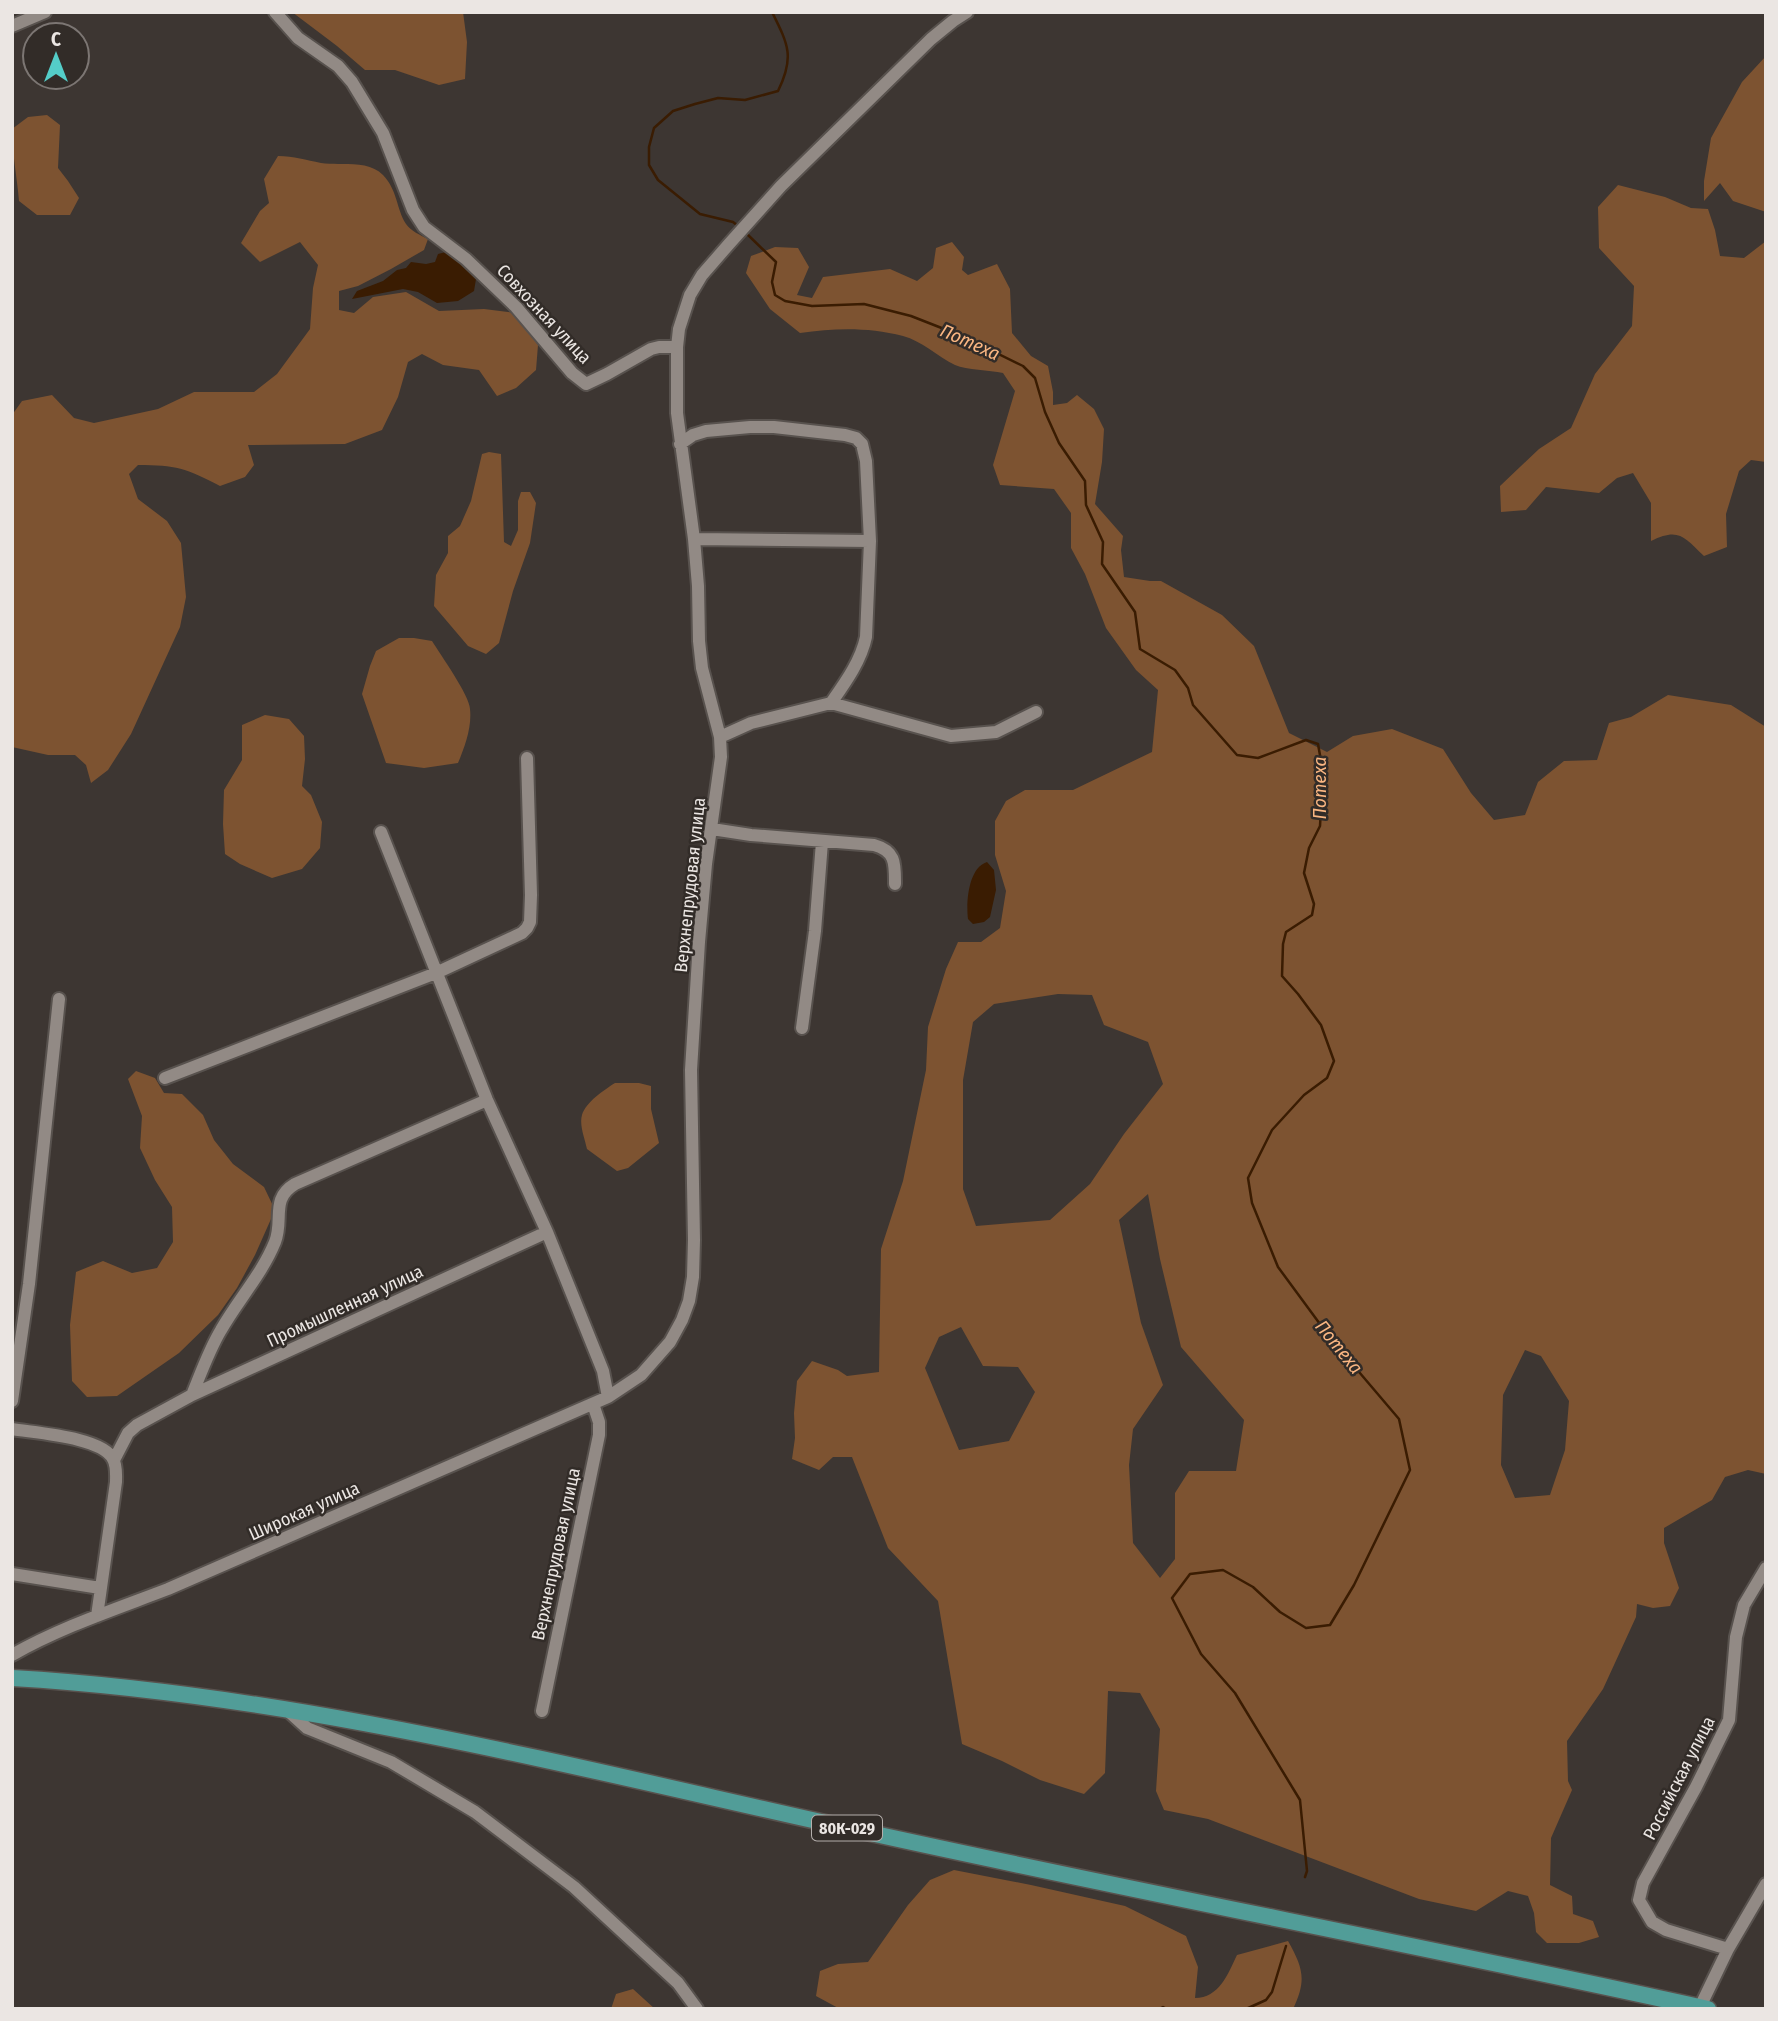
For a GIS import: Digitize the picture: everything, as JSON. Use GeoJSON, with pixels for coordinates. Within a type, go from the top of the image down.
{"type":"FeatureCollection","features":[{"type":"Feature","properties":{"kind":"main road","name":"80К-029"},"geometry":{"type":"LineString","coordinates":[[12,1678],[82,1682],[286,1709],[457,1741],[870,1833],[1676,2006],[1704,2008]]}},
{"type":"Feature","properties":{"kind":"street"},"geometry":{"type":"LineString","coordinates":[[12,26],[45,12]]}},
{"type":"Feature","properties":{"kind":"street","name":"Совхозная улица"},"geometry":{"type":"LineString","coordinates":[[275,12],[298,38],[331,60],[352,82],[383,133],[413,211],[424,227],[466,259],[516,307],[572,373],[586,384],[651,349],[677,347]]}},
{"type":"Feature","properties":{"kind":"street"},"geometry":{"type":"LineString","coordinates":[[677,347],[684,311],[702,275],[781,186],[922,48],[967,12]]}},
{"type":"Feature","properties":{"kind":"street","name":"Верхнепрудовая улица"},"geometry":{"type":"LineString","coordinates":[[608,1397],[641,1375],[656,1360],[676,1331],[689,1301],[692,1277],[694,1240],[691,1070],[699,942],[706,864],[719,780],[720,737],[702,668],[699,641],[694,539],[677,413],[677,347]]}},
{"type":"Feature","properties":{"kind":"street"},"geometry":{"type":"LineString","coordinates":[[680,444],[693,435],[706,431],[750,427],[845,435],[862,444],[866,461],[870,541],[866,637],[852,669],[831,703]]}},
{"type":"Feature","properties":{"kind":"street"},"geometry":{"type":"LineString","coordinates":[[694,539],[870,541]]}},
{"type":"Feature","properties":{"kind":"street"},"geometry":{"type":"LineString","coordinates":[[720,737],[751,723],[831,703],[951,736],[996,732],[1036,712]]}},
{"type":"Feature","properties":{"kind":"street"},"geometry":{"type":"LineString","coordinates":[[165,1078],[436,973],[522,933],[530,922],[531,895],[527,758]]}},
{"type":"Feature","properties":{"kind":"street"},"geometry":{"type":"LineString","coordinates":[[712,829],[885,848],[892,856],[895,884]]}},
{"type":"Feature","properties":{"kind":"street"},"geometry":{"type":"LineString","coordinates":[[381,832],[487,1100],[547,1232],[603,1371],[608,1397]]}},
{"type":"Feature","properties":{"kind":"street"},"geometry":{"type":"LineString","coordinates":[[802,1028],[815,931],[822,842]]}},
{"type":"Feature","properties":{"kind":"street"},"geometry":{"type":"LineString","coordinates":[[12,1401],[29,1284],[59,999]]}},
{"type":"Feature","properties":{"kind":"street"},"geometry":{"type":"LineString","coordinates":[[192,1395],[212,1345],[277,1239],[281,1196],[286,1189],[487,1100]]}},
{"type":"Feature","properties":{"kind":"street","name":"Промышленная улица"},"geometry":{"type":"LineString","coordinates":[[114,1460],[128,1433],[137,1425],[192,1395],[547,1232]]}},
{"type":"Feature","properties":{"kind":"street","name":"Широкая улица"},"geometry":{"type":"LineString","coordinates":[[12,1655],[31,1644],[168,1589],[608,1397]]}},
{"type":"Feature","properties":{"kind":"street","name":"Верхнепрудовая улица"},"geometry":{"type":"LineString","coordinates":[[542,1711],[598,1435],[593,1404]]}},
{"type":"Feature","properties":{"kind":"street"},"geometry":{"type":"LineString","coordinates":[[12,1429],[86,1442],[108,1453],[114,1460],[116,1482],[97,1616]]}},
{"type":"Feature","properties":{"kind":"street","name":"Российская улица"},"geometry":{"type":"LineString","coordinates":[[1728,1949],[1666,1930],[1652,1922],[1639,1900],[1643,1883],[1729,1720],[1736,1637],[1744,1605],[1766,1567]]}},
{"type":"Feature","properties":{"kind":"street"},"geometry":{"type":"LineString","coordinates":[[12,1574],[100,1588]]}},
{"type":"Feature","properties":{"kind":"street"},"geometry":{"type":"LineString","coordinates":[[286,1709],[307,1728],[391,1762],[475,1812],[574,1887],[678,1983],[697,2009]]}},
{"type":"Feature","properties":{"kind":"street"},"geometry":{"type":"LineString","coordinates":[[1704,2008],[1728,1949],[1766,1884]]}},
{"type":"Feature","properties":{"kind":"shaded area"},"geometry":{"type":"Polygon","coordinates":[[[292,12],[463,12],[467,42],[465,79],[439,85],[395,70],[365,70],[292,12]]]}},
{"type":"Feature","properties":{"kind":"shaded area"},"geometry":{"type":"Polygon","coordinates":[[[1766,56],[1766,212],[1733,201],[1720,183],[1704,201],[1704,181],[1711,138],[1742,82],[1766,56]]]}},
{"type":"Feature","properties":{"kind":"shaded area"},"geometry":{"type":"Polygon","coordinates":[[[47,115],[60,125],[58,168],[79,198],[70,215],[37,215],[19,201],[12,129],[28,117],[47,115]]]}},
{"type":"Feature","properties":{"kind":"shaded area"},"geometry":{"type":"Polygon","coordinates":[[[278,156],[321,163],[362,165],[377,170],[392,187],[406,224],[428,239],[424,250],[358,286],[339,291],[339,310],[354,313],[373,297],[406,292],[439,311],[484,309],[515,313],[538,345],[536,370],[516,388],[497,396],[479,370],[443,365],[422,354],[408,362],[398,397],[382,430],[345,444],[248,445],[254,465],[245,477],[220,486],[181,469],[138,465],[129,474],[138,499],[167,521],[181,543],[186,597],[180,627],[131,734],[108,770],[91,783],[86,765],[75,755],[48,755],[12,747],[12,415],[22,401],[52,395],[74,418],[94,423],[158,409],[194,392],[254,392],[277,374],[310,329],[313,288],[318,265],[300,242],[260,262],[241,243],[260,211],[269,203],[264,179],[278,156]]]}},
{"type":"Feature","properties":{"kind":"shaded area"},"geometry":{"type":"Polygon","coordinates":[[[1618,185],[1665,197],[1691,208],[1708,209],[1720,256],[1744,258],[1766,241],[1766,462],[1751,460],[1739,471],[1726,514],[1727,547],[1704,556],[1680,536],[1668,535],[1651,541],[1651,503],[1633,473],[1617,478],[1599,493],[1546,487],[1526,510],[1501,512],[1500,486],[1539,449],[1571,428],[1595,374],[1632,326],[1634,286],[1599,248],[1598,207],[1618,185]]]}},
{"type":"Feature","properties":{"kind":"shaded area"},"geometry":{"type":"Polygon","coordinates":[[[952,242],[964,257],[962,270],[968,275],[997,264],[1010,289],[1012,333],[1031,356],[1048,366],[1053,405],[1067,403],[1077,395],[1094,409],[1104,429],[1095,504],[1123,536],[1121,550],[1124,577],[1161,581],[1222,615],[1254,646],[1289,733],[1327,752],[1353,736],[1392,729],[1443,749],[1471,793],[1494,820],[1525,815],[1538,782],[1564,761],[1597,760],[1609,723],[1631,717],[1668,695],[1731,705],[1766,727],[1766,1474],[1748,1470],[1725,1477],[1712,1500],[1664,1528],[1664,1543],[1679,1588],[1670,1606],[1653,1608],[1637,1604],[1636,1617],[1603,1689],[1567,1741],[1568,1781],[1572,1790],[1551,1838],[1550,1885],[1572,1896],[1573,1914],[1593,1921],[1599,1937],[1579,1943],[1547,1943],[1536,1932],[1534,1913],[1528,1896],[1508,1891],[1476,1911],[1419,1899],[1208,1819],[1164,1810],[1156,1791],[1160,1729],[1140,1693],[1108,1691],[1105,1773],[1084,1794],[1040,1780],[962,1744],[938,1601],[888,1548],[852,1457],[833,1457],[819,1470],[792,1459],[797,1381],[812,1361],[847,1376],[879,1372],[881,1249],[903,1181],[926,1070],[928,1027],[946,969],[958,942],[981,942],[1000,928],[1006,891],[995,855],[995,821],[1006,801],[1025,790],[1073,790],[1152,752],[1158,690],[1136,670],[1106,628],[1085,574],[1071,548],[1071,513],[1054,489],[1000,485],[993,465],[1015,391],[1003,373],[955,365],[917,341],[890,333],[852,329],[800,333],[770,309],[746,273],[751,256],[775,247],[798,248],[809,267],[797,295],[812,298],[823,277],[890,269],[917,281],[933,268],[936,248],[952,242]],[[1058,994],[994,1004],[973,1022],[963,1080],[963,1189],[976,1226],[1050,1220],[1090,1184],[1163,1084],[1148,1042],[1104,1025],[1092,995],[1058,994]],[[1148,1194],[1119,1220],[1141,1323],[1163,1385],[1133,1429],[1129,1465],[1133,1543],[1160,1578],[1175,1559],[1175,1493],[1189,1471],[1236,1471],[1244,1420],[1181,1347],[1148,1194]],[[961,1327],[939,1337],[925,1368],[959,1450],[1009,1441],[1035,1392],[1018,1367],[983,1366],[961,1327]],[[1525,1350],[1503,1395],[1501,1465],[1515,1498],[1550,1495],[1565,1450],[1569,1401],[1541,1356],[1525,1350]]]}},
{"type":"Feature","properties":{"kind":"shaded area"},"geometry":{"type":"Polygon","coordinates":[[[446,252],[476,279],[474,291],[458,301],[437,303],[418,292],[403,289],[352,299],[357,291],[383,281],[397,270],[406,268],[411,262],[435,262],[438,254],[446,252]]]}},
{"type":"Feature","properties":{"kind":"shaded area"},"geometry":{"type":"Polygon","coordinates":[[[482,454],[501,454],[504,542],[511,546],[518,530],[518,501],[521,492],[530,492],[536,503],[530,543],[499,643],[486,654],[468,646],[434,606],[436,575],[448,553],[448,536],[460,526],[471,501],[482,454]]]}},
{"type":"Feature","properties":{"kind":"shaded area"},"geometry":{"type":"Polygon","coordinates":[[[399,638],[432,641],[469,703],[470,723],[458,763],[424,768],[386,763],[362,694],[376,651],[399,638]]]}},
{"type":"Feature","properties":{"kind":"shaded area"},"geometry":{"type":"Polygon","coordinates":[[[265,715],[289,719],[304,736],[302,786],[311,795],[322,822],[320,848],[302,869],[272,878],[225,854],[223,824],[224,790],[242,760],[242,725],[265,715]]]}},
{"type":"Feature","properties":{"kind":"shaded area"},"geometry":{"type":"Polygon","coordinates":[[[987,862],[994,870],[996,890],[990,917],[984,922],[973,924],[968,919],[967,904],[972,878],[987,862]]]}},
{"type":"Feature","properties":{"kind":"shaded area"},"geometry":{"type":"Polygon","coordinates":[[[136,1071],[155,1078],[164,1093],[182,1094],[203,1115],[214,1140],[233,1164],[264,1187],[275,1210],[255,1255],[218,1315],[179,1353],[117,1396],[87,1397],[72,1381],[70,1325],[76,1272],[103,1261],[132,1273],[157,1268],[173,1242],[172,1207],[140,1148],[142,1116],[128,1079],[136,1071]]]}},
{"type":"Feature","properties":{"kind":"shaded area"},"geometry":{"type":"Polygon","coordinates":[[[615,1083],[651,1086],[651,1109],[659,1143],[628,1168],[617,1171],[587,1149],[581,1123],[587,1106],[615,1083]]]}},
{"type":"Feature","properties":{"kind":"shaded area"},"geometry":{"type":"Polygon","coordinates":[[[954,1870],[1125,1906],[1186,1936],[1198,1967],[1195,1998],[1210,1994],[1222,1984],[1237,1955],[1288,1941],[1300,1967],[1302,1982],[1297,1999],[1293,2009],[840,2009],[816,1996],[820,1971],[838,1964],[868,1962],[908,1905],[930,1880],[954,1870]]]}},
{"type":"Feature","properties":{"kind":"shaded area"},"geometry":{"type":"Polygon","coordinates":[[[633,1989],[655,2009],[611,2009],[616,1994],[633,1989]]]}},
{"type":"Feature","properties":{"kind":"waterway","name":"Потеха"},"geometry":{"type":"LineString","coordinates":[[738,226],[733,222],[700,214],[658,180],[649,165],[649,147],[654,128],[673,111],[718,98],[745,100],[778,91],[788,60],[785,42],[772,12]]}},
{"type":"Feature","properties":{"kind":"waterway","name":"Потеха"},"geometry":{"type":"LineString","coordinates":[[746,233],[776,262],[772,282],[775,295],[785,301],[812,306],[864,304],[911,316],[962,336],[1023,366],[1035,378],[1045,412],[1059,443],[1085,481],[1086,505],[1103,542],[1102,564],[1135,612],[1140,649],[1175,670],[1188,688],[1193,705],[1237,755],[1258,758],[1306,740],[1318,744],[1323,772],[1320,826],[1309,848],[1304,873],[1314,904],[1312,915],[1286,932],[1282,976],[1321,1025],[1334,1061],[1327,1078],[1304,1095],[1272,1130],[1248,1178],[1252,1203],[1278,1267],[1331,1339],[1399,1419],[1410,1470],[1354,1585],[1330,1625],[1306,1628],[1280,1612],[1253,1587],[1223,1570],[1190,1574],[1172,1598],[1201,1654],[1235,1693],[1300,1800],[1307,1871],[1305,1877]]}},
{"type":"Feature","properties":{"kind":"waterway","name":"Потеха"},"geometry":{"type":"LineString","coordinates":[[1246,2009],[1266,2000],[1272,1992],[1286,1946]]}},
{"type":"Feature","properties":{"kind":"waterway","name":"Потеха"},"geometry":{"type":"LineString","coordinates":[[1159,2009],[1167,2009]]}}]}
